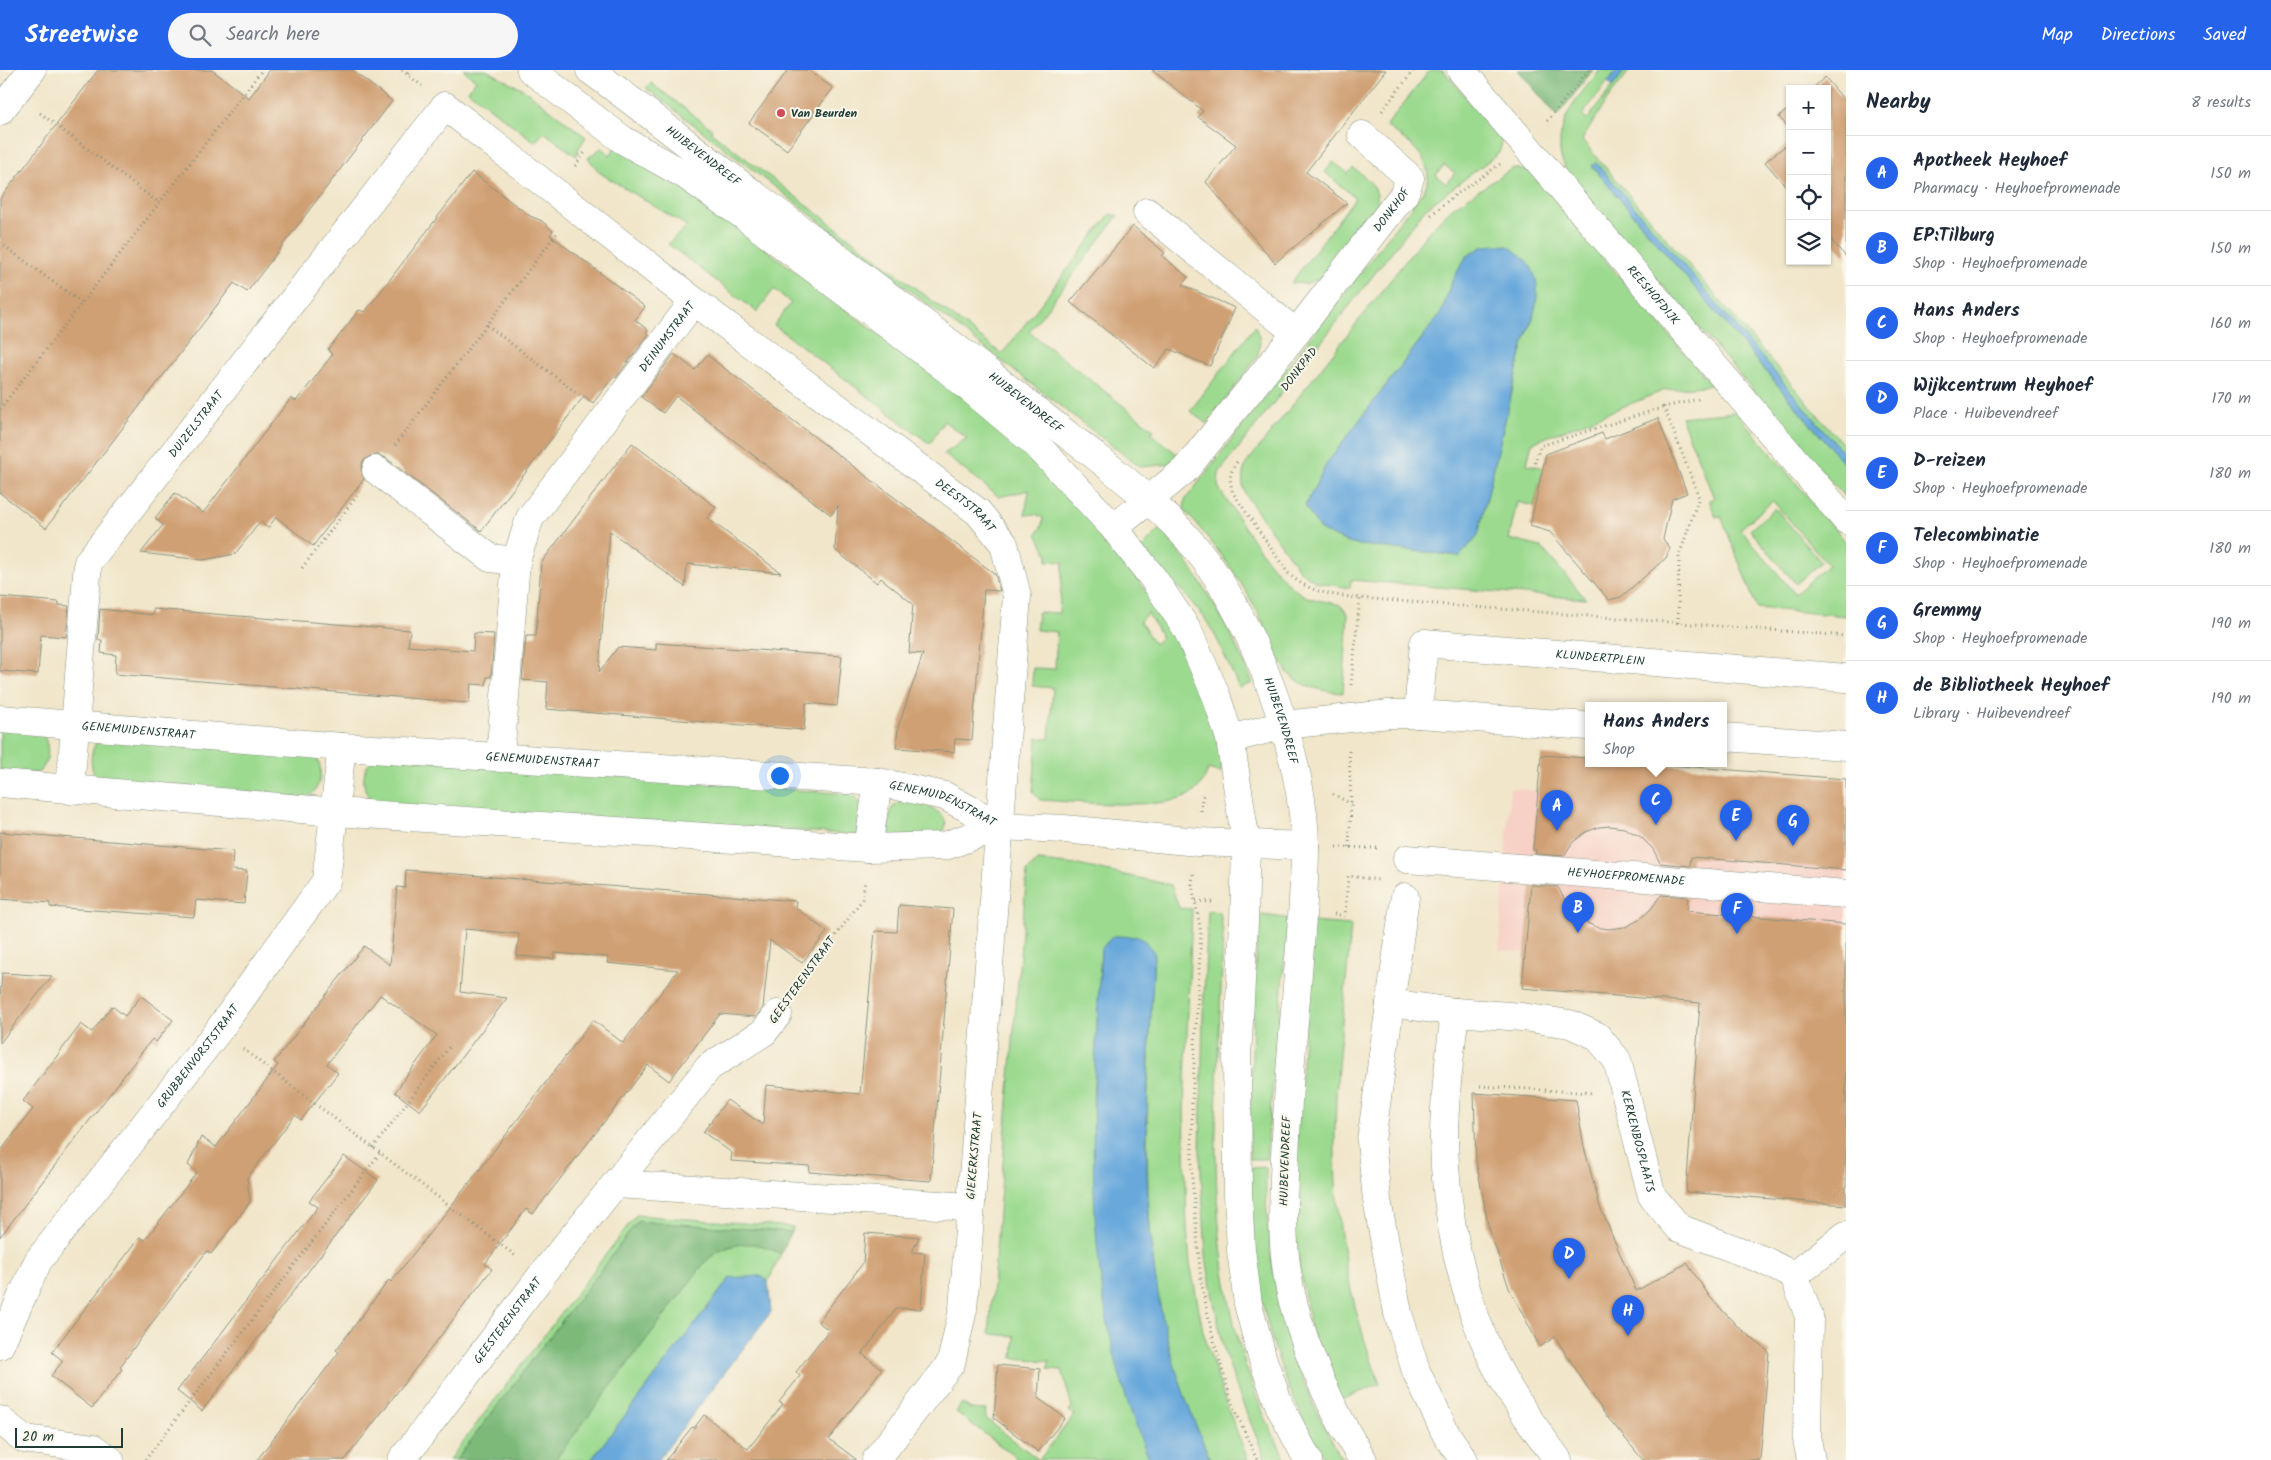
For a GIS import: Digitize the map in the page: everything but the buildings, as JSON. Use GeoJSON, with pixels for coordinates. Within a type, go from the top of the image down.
{"type":"FeatureCollection","features":[{"type":"Feature","properties":{"kind":"street"},"geometry":{"type":"LineString","coordinates":[[7,102],[32,70]]}},
{"type":"Feature","properties":{"kind":"street","name":"HUIBEVENDREEF"},"geometry":{"type":"LineString","coordinates":[[531,70],[623,140],[686,175],[744,216],[948,370],[1036,444],[1114,528],[1153,578],[1188,629],[1216,695],[1230,739],[1246,843],[1244,923],[1236,1059],[1241,1250],[1248,1304],[1262,1357],[1280,1407],[1308,1460]]}},
{"type":"Feature","properties":{"kind":"street","name":"HUIBEVENDREEF"},"geometry":{"type":"LineString","coordinates":[[590,70],[958,349],[1150,500],[1197,549],[1233,601],[1266,675],[1284,725],[1299,786],[1305,846],[1303,910],[1290,1056],[1283,1193],[1285,1249],[1292,1301],[1318,1374],[1338,1419],[1363,1460]]}},
{"type":"Feature","properties":{"kind":"street","name":"REESHOFDIJK"},"geometry":{"type":"LineString","coordinates":[[1461,70],[1846,520]]}},
{"type":"Feature","properties":{"kind":"street","name":"DEINUMSTRAAT"},"geometry":{"type":"LineString","coordinates":[[445,106],[694,301],[530,518],[516,561],[500,758]]}},
{"type":"Feature","properties":{"kind":"street","name":"DUIZELSTRAAT"},"geometry":{"type":"LineString","coordinates":[[70,790],[88,562],[445,106]]}},
{"type":"Feature","properties":{"kind":"street","name":"DONKHOF"},"geometry":{"type":"LineString","coordinates":[[1114,528],[1185,470],[1296,333],[1404,194],[1410,178],[1362,135]]}},
{"type":"Feature","properties":{"kind":"street"},"geometry":{"type":"LineString","coordinates":[[1147,212],[1296,333]]}},
{"type":"Feature","properties":{"kind":"street","name":"DEESTSTRAAT"},"geometry":{"type":"LineString","coordinates":[[694,301],[978,512],[1004,544],[1016,596],[1000,826]]}},
{"type":"Feature","properties":{"kind":"street"},"geometry":{"type":"LineString","coordinates":[[376,470],[490,558],[516,561]]}},
{"type":"Feature","properties":{"kind":"street","name":"KLUNDERTPLEIN"},"geometry":{"type":"LineString","coordinates":[[1418,714],[1424,643],[1846,678]]}},
{"type":"Feature","properties":{"kind":"street"},"geometry":{"type":"LineString","coordinates":[[1230,739],[1284,725],[1389,714],[1418,714],[1585,726]]}},
{"type":"Feature","properties":{"kind":"street","name":"GENEMUIDENSTRAAT"},"geometry":{"type":"LineString","coordinates":[[0,720],[500,758],[878,782],[945,796],[1000,826]]}},
{"type":"Feature","properties":{"kind":"street"},"geometry":{"type":"LineString","coordinates":[[1727,737],[1846,746]]}},
{"type":"Feature","properties":{"kind":"street","name":"GRUBBENVORSTSTRAAT"},"geometry":{"type":"LineString","coordinates":[[0,1345],[38,1261],[218,1030],[326,881],[336,812],[342,746]]}},
{"type":"Feature","properties":{"kind":"street"},"geometry":{"type":"LineString","coordinates":[[868,848],[878,782]]}},
{"type":"Feature","properties":{"kind":"street","name":"GENEMUIDENSTRAAT"},"geometry":{"type":"LineString","coordinates":[[0,783],[336,812],[868,848],[945,846],[1000,826]]}},
{"type":"Feature","properties":{"kind":"street"},"geometry":{"type":"LineString","coordinates":[[1000,826],[1064,829],[1198,842],[1305,846]]}},
{"type":"Feature","properties":{"kind":"street","name":"GIEKERKSTRAAT"},"geometry":{"type":"LineString","coordinates":[[876,1460],[951,1363],[963,1310],[1000,826]]}},
{"type":"Feature","properties":{"kind":"street","name":"HEYHOEFPROMENADE"},"geometry":{"type":"LineString","coordinates":[[1407,859],[1846,894]]}},
{"type":"Feature","properties":{"kind":"street"},"geometry":{"type":"LineString","coordinates":[[1405,897],[1370,1141],[1386,1256],[1398,1313],[1416,1371],[1446,1434],[1464,1460]]}},
{"type":"Feature","properties":{"kind":"street","name":"KERKENBOSPLAATS"},"geometry":{"type":"LineString","coordinates":[[1390,1003],[1570,1024],[1597,1036],[1617,1060],[1652,1196],[1678,1228],[1763,1260],[1794,1276]]}},
{"type":"Feature","properties":{"kind":"street"},"geometry":{"type":"LineString","coordinates":[[1455,1012],[1447,1084],[1444,1142],[1449,1203],[1458,1258],[1474,1310],[1492,1358],[1524,1414],[1558,1460]]}},
{"type":"Feature","properties":{"kind":"street","name":"GEESTERENSTRAAT"},"geometry":{"type":"LineString","coordinates":[[402,1460],[542,1275],[709,1067],[764,1032],[778,1014]]}},
{"type":"Feature","properties":{"kind":"street"},"geometry":{"type":"LineString","coordinates":[[616,1184],[970,1207]]}},
{"type":"Feature","properties":{"kind":"street"},"geometry":{"type":"LineString","coordinates":[[1811,1460],[1807,1439],[1810,1316],[1794,1276],[1846,1236]]}},
{"type":"Feature","properties":{"kind":"street"},"geometry":{"type":"LineString","coordinates":[[0,1420],[24,1439],[93,1448],[110,1460]]}},
{"type":"Feature","properties":{"kind":"path"},"geometry":{"type":"LineString","coordinates":[[0,410],[262,70]]}},
{"type":"Feature","properties":{"kind":"path"},"geometry":{"type":"LineString","coordinates":[[408,74],[411,70]]}},
{"type":"Feature","properties":{"kind":"path"},"geometry":{"type":"LineString","coordinates":[[1362,135],[1414,70]]}},
{"type":"Feature","properties":{"kind":"path"},"geometry":{"type":"LineString","coordinates":[[1431,216],[1451,198],[1527,145],[1589,70]]}},
{"type":"Feature","properties":{"kind":"path"},"geometry":{"type":"LineString","coordinates":[[7,102],[159,203]]}},
{"type":"Feature","properties":{"kind":"path"},"geometry":{"type":"LineString","coordinates":[[302,568],[575,209]]}},
{"type":"Feature","properties":{"kind":"path"},"geometry":{"type":"LineString","coordinates":[[0,242],[82,303]]}},
{"type":"Feature","properties":{"kind":"path"},"geometry":{"type":"LineString","coordinates":[[487,325],[606,416]]}},
{"type":"Feature","properties":{"kind":"path"},"geometry":{"type":"LineString","coordinates":[[1535,463],[1540,446],[1664,407],[1734,391]]}},
{"type":"Feature","properties":{"kind":"path"},"geometry":{"type":"LineString","coordinates":[[1664,407],[1699,496],[1679,556],[1678,623]]}},
{"type":"Feature","properties":{"kind":"path"},"geometry":{"type":"LineString","coordinates":[[1237,461],[1231,471],[1230,482],[1233,493],[1288,573],[1297,582],[1323,594],[1846,636]]}},
{"type":"Feature","properties":{"kind":"path","name":"GEESTERENSTRAAT"},"geometry":{"type":"LineString","coordinates":[[778,1014],[862,900],[868,848]]}},
{"type":"Feature","properties":{"kind":"path"},"geometry":{"type":"LineString","coordinates":[[218,1030],[542,1275]]}},
{"type":"Feature","properties":{"kind":"path"},"geometry":{"type":"LineString","coordinates":[[373,1148],[450,1046]]}},
{"type":"Feature","properties":{"kind":"path"},"geometry":{"type":"LineString","coordinates":[[1447,1084],[1626,1096]]}},
{"type":"Feature","properties":{"kind":"path"},"geometry":{"type":"LineString","coordinates":[[145,1460],[380,1153]]}},
{"type":"Feature","properties":{"kind":"shaded area"},"geometry":{"type":"Polygon","coordinates":[[[1510,788],[1846,821],[1846,985],[1499,950],[1510,788]]]}},
{"type":"Feature","properties":{"kind":"green space"},"geometry":{"type":"Polygon","coordinates":[[[463,70],[486,70],[523,89],[586,137],[577,151],[579,152],[576,156],[544,132],[535,142],[468,91],[476,80],[463,70]]]}},
{"type":"Feature","properties":{"kind":"green space"},"geometry":{"type":"Polygon","coordinates":[[[1430,70],[1443,70],[1501,138],[1502,143],[1499,153],[1425,209],[1219,473],[1218,486],[1269,563],[1280,576],[1303,595],[1340,605],[1348,614],[1343,693],[1308,686],[1290,675],[1280,661],[1255,607],[1240,581],[1184,510],[1185,500],[1425,189],[1428,178],[1427,168],[1423,160],[1411,145],[1386,126],[1430,70]],[[1444,165],[1436,175],[1446,184],[1455,173],[1444,165]]]}},
{"type":"Feature","properties":{"kind":"green space"},"geometry":{"type":"Polygon","coordinates":[[[1518,70],[1593,70],[1557,116],[1518,70]]]}},
{"type":"Feature","properties":{"kind":"green space"},"geometry":{"type":"Polygon","coordinates":[[[1600,70],[1617,70],[1582,115],[1587,120],[1625,70],[1630,70],[1607,100],[1582,140],[1846,448],[1846,456],[1596,163],[1592,166],[1846,466],[1846,496],[1843,495],[1566,173],[1560,151],[1560,139],[1563,128],[1572,107],[1600,70]]]}},
{"type":"Feature","properties":{"kind":"green space"},"geometry":{"type":"Polygon","coordinates":[[[651,83],[712,129],[711,132],[1002,354],[1110,214],[1118,216],[1029,332],[1154,430],[1151,434],[1181,457],[1173,464],[1140,467],[646,88],[651,83]]]}},
{"type":"Feature","properties":{"kind":"green space"},"geometry":{"type":"Polygon","coordinates":[[[616,146],[683,187],[993,420],[1087,511],[1154,602],[1188,662],[1212,722],[1222,762],[1221,773],[1208,769],[1198,788],[1188,796],[1158,803],[1116,804],[1040,800],[1033,792],[1037,738],[1049,739],[1053,688],[1032,686],[1033,668],[1055,669],[1057,632],[1036,630],[1038,612],[1059,613],[1063,562],[1047,561],[1048,555],[1037,534],[1042,525],[1043,518],[1036,514],[1025,515],[1029,490],[999,497],[944,454],[967,438],[944,421],[930,444],[774,325],[791,303],[774,289],[757,312],[668,244],[687,226],[600,173],[588,158],[601,148],[610,155],[616,146]],[[1148,613],[1140,621],[1154,644],[1162,638],[1148,613]]]}},
{"type":"Feature","properties":{"kind":"green space"},"geometry":{"type":"Polygon","coordinates":[[[1333,162],[1348,173],[1353,168],[1367,179],[1376,193],[1377,205],[1320,278],[1306,284],[1291,283],[1355,198],[1325,172],[1333,162]]]}},
{"type":"Feature","properties":{"kind":"green space"},"geometry":{"type":"Polygon","coordinates":[[[1513,168],[1529,171],[1712,385],[1665,390],[1532,443],[1527,464],[1543,468],[1534,506],[1517,502],[1509,539],[1541,547],[1586,599],[1351,580],[1350,588],[1316,582],[1300,571],[1244,491],[1243,474],[1246,464],[1429,231],[1452,208],[1513,168]],[[1483,246],[1466,257],[1452,281],[1441,313],[1327,463],[1305,506],[1320,530],[1352,544],[1460,556],[1478,535],[1523,345],[1534,315],[1483,246]]]}},
{"type":"Feature","properties":{"kind":"green space"},"geometry":{"type":"Polygon","coordinates":[[[1255,326],[1260,340],[1258,356],[1207,424],[1190,411],[1255,326]]]}},
{"type":"Feature","properties":{"kind":"green space"},"geometry":{"type":"Polygon","coordinates":[[[1736,412],[1846,542],[1846,616],[1757,608],[1721,516],[1716,517],[1709,500],[1714,498],[1681,417],[1736,412]],[[1773,501],[1740,529],[1795,594],[1828,565],[1773,501]]]}},
{"type":"Feature","properties":{"kind":"green space"},"geometry":{"type":"Polygon","coordinates":[[[1775,508],[1821,562],[1796,584],[1750,530],[1775,508]]]}},
{"type":"Feature","properties":{"kind":"green space"},"geometry":{"type":"Polygon","coordinates":[[[1160,528],[1188,564],[1224,621],[1253,683],[1239,688],[1216,637],[1204,617],[1182,591],[1169,581],[1141,549],[1160,528]]]}},
{"type":"Feature","properties":{"kind":"green space"},"geometry":{"type":"Polygon","coordinates":[[[0,727],[42,734],[47,743],[48,754],[45,765],[38,773],[0,773],[0,727]]]}},
{"type":"Feature","properties":{"kind":"green space"},"geometry":{"type":"Polygon","coordinates":[[[100,738],[316,757],[319,762],[320,780],[315,790],[306,798],[97,778],[92,769],[91,758],[94,747],[100,738]]]}},
{"type":"Feature","properties":{"kind":"green space"},"geometry":{"type":"Polygon","coordinates":[[[383,757],[848,794],[857,798],[862,807],[858,835],[374,803],[365,789],[365,771],[371,761],[383,757]]]}},
{"type":"Feature","properties":{"kind":"green space"},"geometry":{"type":"Polygon","coordinates":[[[902,800],[933,809],[940,813],[946,825],[943,832],[890,838],[888,828],[891,809],[902,800]]]}},
{"type":"Feature","properties":{"kind":"green space"},"geometry":{"type":"Polygon","coordinates":[[[1038,861],[1078,865],[1171,885],[1179,908],[1192,909],[1184,1109],[1187,1228],[1190,1263],[1203,1331],[1224,1398],[1248,1460],[1211,1460],[1194,1421],[1172,1360],[1162,1318],[1152,1254],[1147,1125],[1154,952],[1138,938],[1114,936],[1101,949],[1093,1101],[1096,1216],[1122,1382],[1150,1460],[1039,1460],[1074,1415],[1069,1411],[1072,1407],[1062,1370],[1048,1369],[1049,1361],[1013,1358],[1015,1336],[989,1334],[1027,871],[1038,861]]]}},
{"type":"Feature","properties":{"kind":"green space"},"geometry":{"type":"Polygon","coordinates":[[[1208,911],[1220,912],[1223,932],[1216,1136],[1217,1201],[1223,1266],[1236,1331],[1256,1395],[1286,1460],[1266,1460],[1240,1397],[1224,1350],[1206,1257],[1200,1154],[1203,1015],[1208,911]]]}},
{"type":"Feature","properties":{"kind":"green space"},"geometry":{"type":"Polygon","coordinates":[[[1262,915],[1286,918],[1288,921],[1266,1159],[1249,1159],[1254,985],[1259,918],[1262,915]]]}},
{"type":"Feature","properties":{"kind":"green space"},"geometry":{"type":"Polygon","coordinates":[[[1312,922],[1351,925],[1336,1104],[1335,1162],[1337,1194],[1340,1227],[1351,1290],[1359,1322],[1380,1384],[1338,1401],[1311,1331],[1291,1219],[1312,922]]]}},
{"type":"Feature","properties":{"kind":"green space"},"geometry":{"type":"Polygon","coordinates":[[[1266,1167],[1270,1244],[1275,1282],[1284,1320],[1294,1356],[1308,1392],[1343,1460],[1325,1460],[1312,1437],[1290,1391],[1266,1318],[1254,1255],[1249,1168],[1266,1167]]]}},
{"type":"Feature","properties":{"kind":"green space"},"geometry":{"type":"Polygon","coordinates":[[[636,1215],[793,1227],[791,1232],[638,1221],[456,1460],[449,1460],[636,1215]]]}},
{"type":"Feature","properties":{"kind":"green space"},"geometry":{"type":"Polygon","coordinates":[[[638,1221],[791,1232],[781,1254],[761,1246],[742,1244],[723,1249],[705,1262],[555,1460],[456,1460],[638,1221]]]}},
{"type":"Feature","properties":{"kind":"green space"},"geometry":{"type":"Polygon","coordinates":[[[752,1243],[762,1245],[781,1254],[768,1282],[760,1276],[730,1278],[591,1460],[555,1460],[705,1262],[727,1248],[752,1243]]]}},
{"type":"Feature","properties":{"kind":"green space"},"geometry":{"type":"Polygon","coordinates":[[[962,1403],[971,1409],[986,1410],[985,1418],[1039,1460],[1019,1460],[956,1412],[962,1403]]]}},
{"type":"Feature","properties":{"kind":"water"},"geometry":{"type":"Polygon","coordinates":[[[1617,70],[1625,70],[1613,86],[1608,82],[1617,70]]]}},
{"type":"Feature","properties":{"kind":"water"},"geometry":{"type":"Polygon","coordinates":[[[1596,162],[1846,456],[1846,466],[1592,166],[1596,162]]]}},
{"type":"Feature","properties":{"kind":"water"},"geometry":{"type":"Polygon","coordinates":[[[1483,246],[1507,246],[1520,255],[1535,275],[1537,298],[1535,310],[1523,345],[1478,535],[1460,556],[1352,544],[1320,530],[1305,506],[1327,463],[1441,313],[1452,281],[1466,257],[1483,246]]]}},
{"type":"Feature","properties":{"kind":"water"},"geometry":{"type":"Polygon","coordinates":[[[1113,936],[1141,937],[1154,952],[1147,1126],[1149,1213],[1153,1256],[1163,1320],[1173,1360],[1186,1401],[1211,1460],[1150,1460],[1127,1399],[1110,1336],[1100,1273],[1095,1209],[1093,1144],[1101,949],[1113,936]]]}},
{"type":"Feature","properties":{"kind":"water"},"geometry":{"type":"Polygon","coordinates":[[[761,1276],[768,1282],[771,1312],[658,1460],[591,1460],[730,1278],[761,1276]]]}},
{"type":"Feature","properties":{"kind":"place","name":"Van Beurden"},"geometry":{"type":"Point","coordinates":[781,113]}},
{"type":"Feature","properties":{"kind":"place","name":"Hans Anders"},"geometry":{"type":"Point","coordinates":[1656,825]}},
{"type":"Feature","properties":{"kind":"place","name":"Apotheek Heyhoef"},"geometry":{"type":"Point","coordinates":[1557,831]}},
{"type":"Feature","properties":{"kind":"place","name":"D-reizen"},"geometry":{"type":"Point","coordinates":[1736,841]}},
{"type":"Feature","properties":{"kind":"place","name":"Gremmy"},"geometry":{"type":"Point","coordinates":[1793,846]}},
{"type":"Feature","properties":{"kind":"place","name":"EP:Tilburg"},"geometry":{"type":"Point","coordinates":[1578,933]}},
{"type":"Feature","properties":{"kind":"place","name":"Telecombinatie"},"geometry":{"type":"Point","coordinates":[1737,934]}},
{"type":"Feature","properties":{"kind":"place","name":"Wijkcentrum Heyhoef"},"geometry":{"type":"Point","coordinates":[1569,1279]}},
{"type":"Feature","properties":{"kind":"place","name":"de Bibliotheek Heyhoef"},"geometry":{"type":"Point","coordinates":[1628,1336]}}]}
